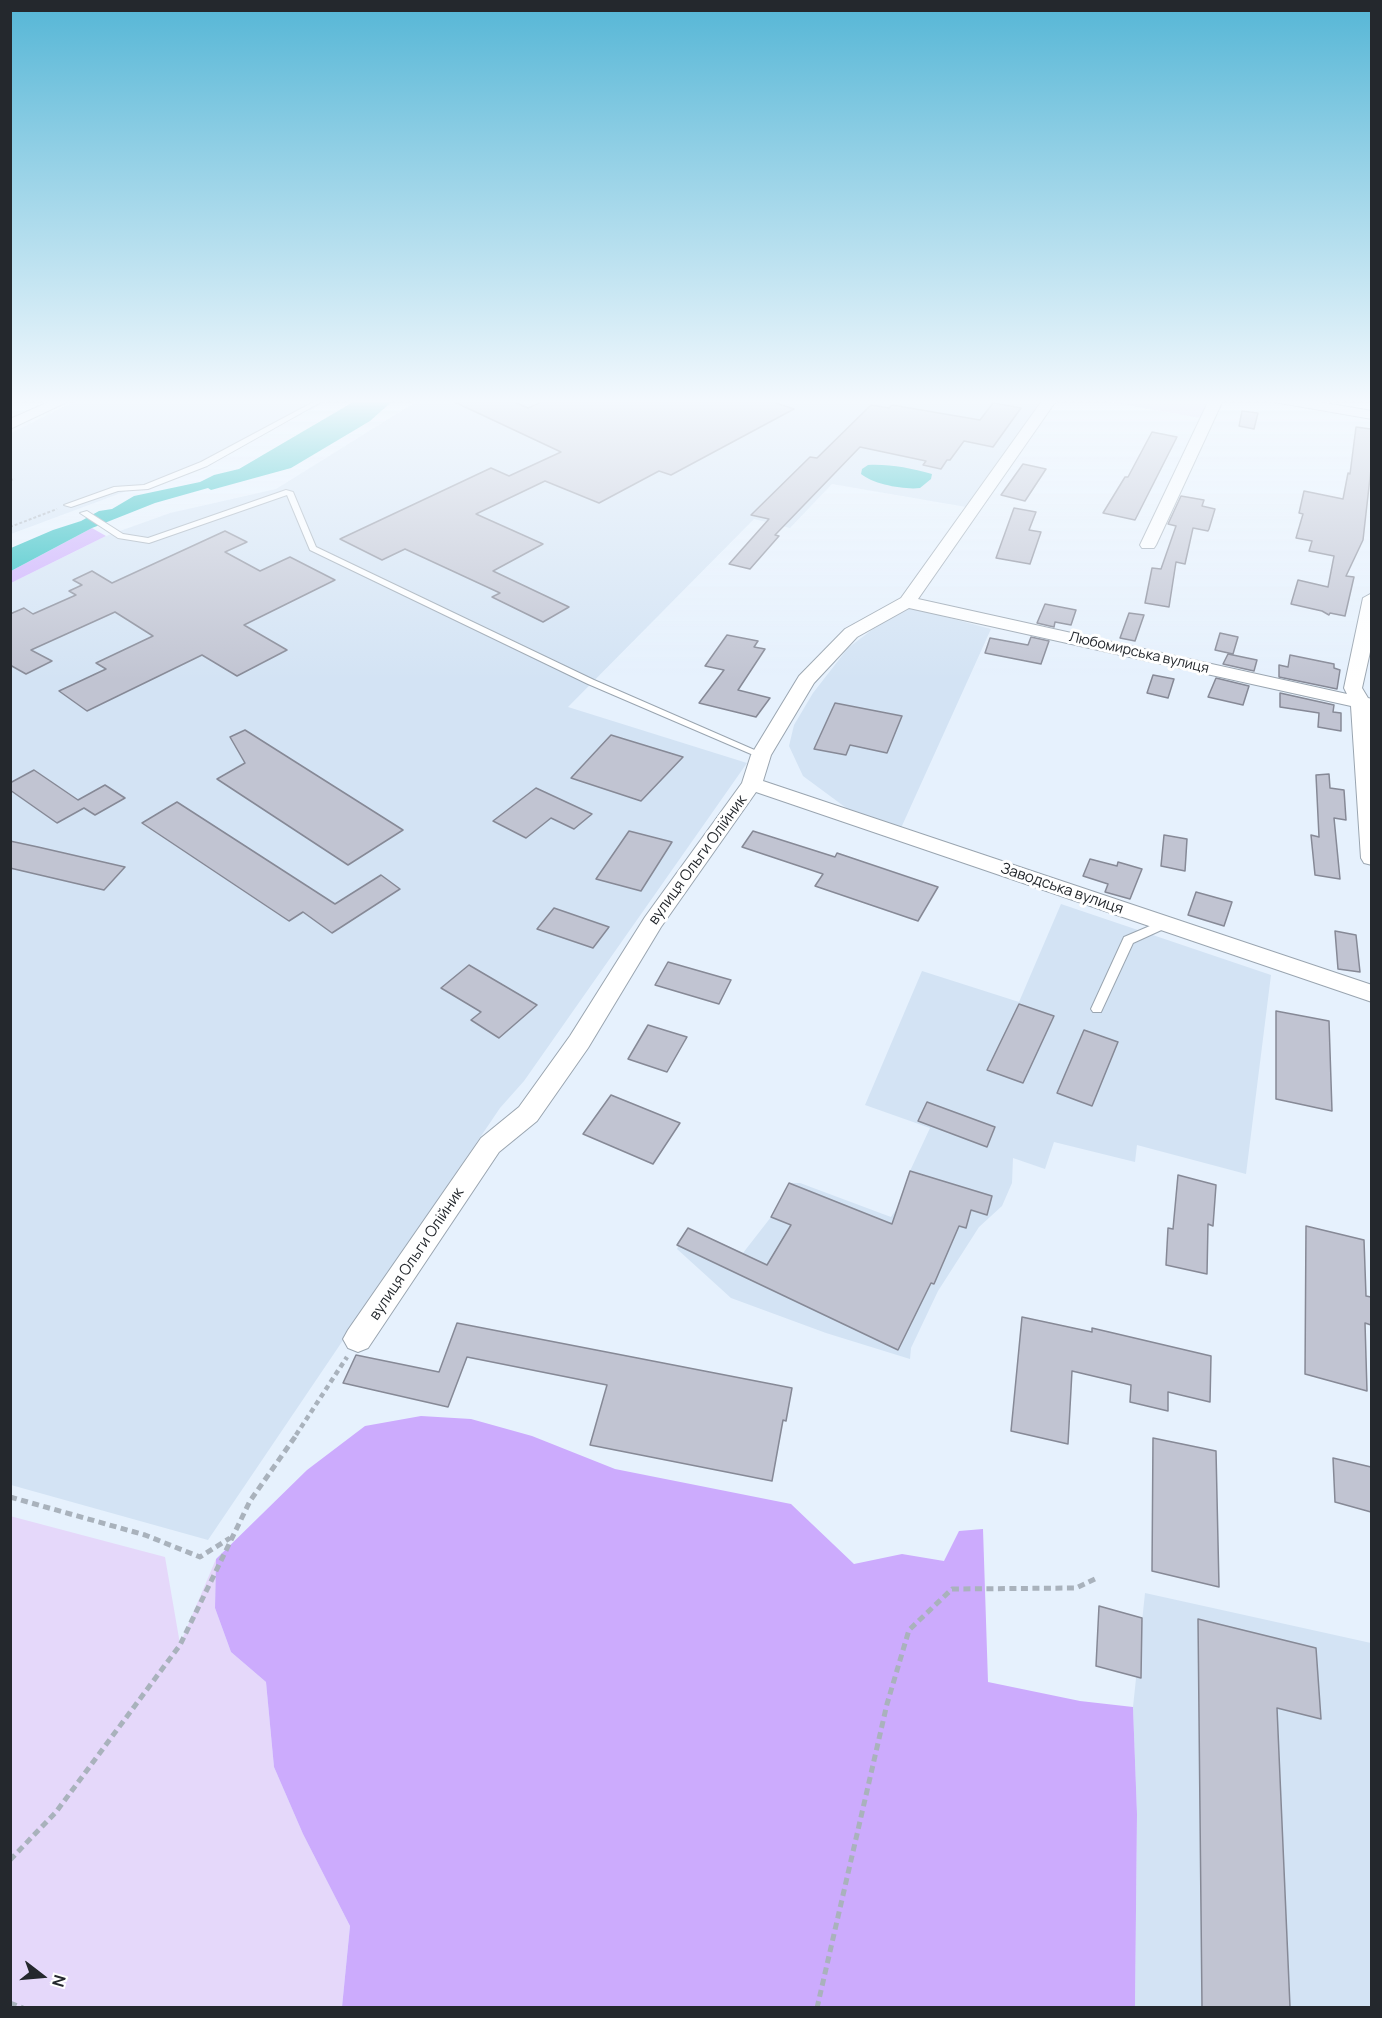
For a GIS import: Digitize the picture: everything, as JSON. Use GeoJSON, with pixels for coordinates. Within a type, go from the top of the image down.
{"type":"FeatureCollection","features":[{"type":"Feature","properties":{"kind":"street","name":"вулиця Ольги Олійник"},"geometry":{"type":"LineString","coordinates":[[358,1339],[490,1145],[528,1114],[579,1042],[653,922],[752,784],[761,755],[806,680],[851,633],[907,602],[985,492]]}},
{"type":"Feature","properties":{"kind":"street"},"geometry":{"type":"LineString","coordinates":[[1148,545],[1172,492]]}},
{"type":"Feature","properties":{"kind":"street"},"geometry":{"type":"LineString","coordinates":[[1371,598],[1353,688],[1366,703],[1371,858]]}},
{"type":"Feature","properties":{"kind":"street","name":"Любомирська вулиця"},"geometry":{"type":"LineString","coordinates":[[907,602],[1366,703]]}},
{"type":"Feature","properties":{"kind":"street","name":"Заводська вулиця"},"geometry":{"type":"LineString","coordinates":[[752,784],[1371,994]]}},
{"type":"Feature","properties":{"kind":"lane"},"geometry":{"type":"LineString","coordinates":[[69,505],[107,492]]}},
{"type":"Feature","properties":{"kind":"lane"},"geometry":{"type":"LineString","coordinates":[[84,513],[121,536],[149,541],[290,492]]}},
{"type":"Feature","properties":{"kind":"lane"},"geometry":{"type":"LineString","coordinates":[[290,492],[313,548],[591,682],[761,755]]}},
{"type":"Feature","properties":{"kind":"lane"},"geometry":{"type":"LineString","coordinates":[[1097,1010],[1128,940],[1164,924]]}},
{"type":"Feature","properties":{"kind":"path"},"geometry":{"type":"LineString","coordinates":[[10,527],[69,505]]}},
{"type":"Feature","properties":{"kind":"path"},"geometry":{"type":"LineString","coordinates":[[10,1860],[56,1812],[180,1645],[250,1501],[301,1428],[358,1339]]}},
{"type":"Feature","properties":{"kind":"path"},"geometry":{"type":"LineString","coordinates":[[10,1497],[145,1535],[200,1557],[231,1537]]}},
{"type":"Feature","properties":{"kind":"path"},"geometry":{"type":"LineString","coordinates":[[817,2007],[887,1704],[909,1630],[952,1590],[1076,1588],[1095,1579]]}},
{"type":"Feature","properties":{"kind":"path"},"geometry":{"type":"LineString","coordinates":[[10,2003],[23,2007]]}},
{"type":"Feature","properties":{"kind":"shaded area"},"geometry":{"type":"Polygon","coordinates":[[[11,492],[123,492],[11,534],[11,492]]]}},
{"type":"Feature","properties":{"kind":"shaded area"},"geometry":{"type":"Polygon","coordinates":[[[262,492],[824,492],[790,528],[754,519],[568,707],[747,763],[524,1081],[500,1108],[208,1540],[11,1485],[11,583],[106,536],[170,513],[262,492]]]}},
{"type":"Feature","properties":{"kind":"shaded area"},"geometry":{"type":"Polygon","coordinates":[[[880,492],[977,492],[966,507],[880,492]]]}},
{"type":"Feature","properties":{"kind":"shaded area"},"geometry":{"type":"Polygon","coordinates":[[[92,528],[106,536],[11,583],[11,571],[92,528]]]}},
{"type":"Feature","properties":{"kind":"shaded area"},"geometry":{"type":"Polygon","coordinates":[[[909,607],[991,629],[901,828],[849,810],[803,776],[789,746],[794,725],[813,693],[848,648],[894,613],[909,607]]]}},
{"type":"Feature","properties":{"kind":"shaded area"},"geometry":{"type":"Polygon","coordinates":[[[1061,904],[1271,975],[1246,1174],[1137,1145],[1135,1162],[1054,1142],[1045,1169],[1013,1158],[1012,1183],[1002,1206],[979,1227],[938,1291],[911,1348],[910,1359],[826,1333],[731,1298],[677,1249],[688,1228],[743,1253],[771,1217],[789,1183],[800,1183],[891,1217],[898,1207],[910,1171],[930,1128],[865,1105],[922,971],[1019,1002],[1061,904]]]}},
{"type":"Feature","properties":{"kind":"shaded area"},"geometry":{"type":"Polygon","coordinates":[[[421,1416],[471,1419],[532,1436],[615,1469],[791,1504],[854,1564],[902,1554],[944,1561],[959,1531],[983,1529],[988,1682],[1080,1701],[1133,1707],[1137,1814],[1135,2007],[342,2007],[350,1926],[303,1834],[274,1767],[266,1682],[231,1652],[215,1608],[216,1559],[307,1470],[365,1426],[421,1416]]]}},
{"type":"Feature","properties":{"kind":"shaded area"},"geometry":{"type":"Polygon","coordinates":[[[10,1516],[165,1557],[180,1644],[216,1559],[215,1608],[231,1652],[266,1682],[274,1767],[303,1834],[350,1926],[342,2007],[11,2007],[10,1516]]]}},
{"type":"Feature","properties":{"kind":"shaded area"},"geometry":{"type":"Polygon","coordinates":[[[1145,1593],[1371,1643],[1371,2007],[1135,2008],[1137,1814],[1133,1707],[1145,1593]]]}},
{"type":"Feature","properties":{"kind":"water"},"geometry":{"type":"Polygon","coordinates":[[[152,492],[193,492],[155,503],[92,528],[11,571],[11,548],[81,521],[99,511],[112,509],[134,496],[152,492]]]}},
{"type":"Feature","properties":{"kind":"building"},"geometry":{"type":"Polygon","coordinates":[[[440,492],[522,492],[476,514],[543,544],[493,571],[569,607],[543,622],[492,597],[500,593],[405,549],[382,560],[340,539],[440,492]]]}},
{"type":"Feature","properties":{"kind":"building"},"geometry":{"type":"Polygon","coordinates":[[[572,492],[619,492],[599,503],[572,492]]]}},
{"type":"Feature","properties":{"kind":"building"},"geometry":{"type":"Polygon","coordinates":[[[774,492],[816,492],[775,535],[779,536],[750,569],[729,564],[769,519],[751,515],[774,492]]]}},
{"type":"Feature","properties":{"kind":"building"},"geometry":{"type":"Polygon","coordinates":[[[1003,492],[1031,492],[1025,501],[1001,495],[1003,492]]]}},
{"type":"Feature","properties":{"kind":"building"},"geometry":{"type":"Polygon","coordinates":[[[1116,492],[1149,492],[1135,520],[1103,513],[1116,492]]]}},
{"type":"Feature","properties":{"kind":"building"},"geometry":{"type":"Polygon","coordinates":[[[1304,492],[1343,499],[1344,492],[1368,492],[1363,540],[1346,576],[1354,577],[1345,616],[1330,613],[1329,615],[1322,611],[1291,604],[1298,580],[1328,587],[1334,556],[1309,551],[1312,541],[1296,538],[1303,514],[1299,513],[1304,492]]]}},
{"type":"Feature","properties":{"kind":"building"},"geometry":{"type":"Polygon","coordinates":[[[1181,496],[1204,500],[1202,506],[1215,509],[1209,529],[1208,531],[1193,528],[1185,564],[1176,562],[1169,607],[1145,603],[1152,568],[1161,569],[1176,526],[1168,524],[1181,496]]]}},
{"type":"Feature","properties":{"kind":"building"},"geometry":{"type":"Polygon","coordinates":[[[1014,508],[1036,512],[1029,530],[1041,532],[1030,564],[996,558],[1014,508]]]}},
{"type":"Feature","properties":{"kind":"building"},"geometry":{"type":"Polygon","coordinates":[[[225,531],[247,542],[225,552],[260,571],[290,557],[335,580],[244,625],[287,650],[237,676],[202,655],[87,711],[59,691],[106,669],[96,663],[153,636],[115,612],[31,650],[52,661],[26,674],[10,665],[10,614],[24,608],[33,614],[76,595],[69,591],[82,585],[73,580],[92,571],[112,583],[225,531]]]}},
{"type":"Feature","properties":{"kind":"building"},"geometry":{"type":"Polygon","coordinates":[[[1045,604],[1076,610],[1071,625],[1055,622],[1054,627],[1037,623],[1045,604]]]}},
{"type":"Feature","properties":{"kind":"building"},"geometry":{"type":"Polygon","coordinates":[[[1129,613],[1144,615],[1135,641],[1120,638],[1129,613]]]}},
{"type":"Feature","properties":{"kind":"building"},"geometry":{"type":"Polygon","coordinates":[[[1220,633],[1238,637],[1233,654],[1215,650],[1220,633]]]}},
{"type":"Feature","properties":{"kind":"building"},"geometry":{"type":"Polygon","coordinates":[[[727,635],[758,641],[754,647],[765,649],[738,690],[770,698],[756,717],[699,703],[724,670],[705,666],[727,635]]]}},
{"type":"Feature","properties":{"kind":"building"},"geometry":{"type":"Polygon","coordinates":[[[1031,637],[1049,641],[1041,664],[985,653],[990,638],[1028,645],[1031,637]]]}},
{"type":"Feature","properties":{"kind":"building"},"geometry":{"type":"Polygon","coordinates":[[[1228,654],[1257,660],[1254,671],[1223,664],[1228,654]]]}},
{"type":"Feature","properties":{"kind":"building"},"geometry":{"type":"Polygon","coordinates":[[[1290,655],[1334,664],[1334,668],[1340,670],[1337,689],[1279,677],[1279,665],[1288,667],[1290,655]]]}},
{"type":"Feature","properties":{"kind":"building"},"geometry":{"type":"Polygon","coordinates":[[[1153,675],[1174,679],[1168,698],[1147,693],[1153,675]]]}},
{"type":"Feature","properties":{"kind":"building"},"geometry":{"type":"Polygon","coordinates":[[[1216,678],[1249,686],[1243,705],[1208,697],[1216,678]]]}},
{"type":"Feature","properties":{"kind":"building"},"geometry":{"type":"Polygon","coordinates":[[[1280,693],[1334,705],[1333,712],[1341,713],[1341,731],[1318,727],[1319,713],[1280,707],[1280,693]]]}},
{"type":"Feature","properties":{"kind":"building"},"geometry":{"type":"Polygon","coordinates":[[[835,703],[902,716],[887,753],[850,745],[846,755],[814,749],[835,703]]]}},
{"type":"Feature","properties":{"kind":"building"},"geometry":{"type":"Polygon","coordinates":[[[245,730],[403,830],[348,865],[217,779],[245,763],[230,737],[245,730]]]}},
{"type":"Feature","properties":{"kind":"building"},"geometry":{"type":"Polygon","coordinates":[[[611,735],[683,757],[641,801],[571,778],[611,735]]]}},
{"type":"Feature","properties":{"kind":"building"},"geometry":{"type":"Polygon","coordinates":[[[34,770],[78,800],[105,785],[125,798],[95,815],[84,808],[57,823],[10,790],[10,783],[34,770]]]}},
{"type":"Feature","properties":{"kind":"building"},"geometry":{"type":"Polygon","coordinates":[[[1329,774],[1330,788],[1344,790],[1346,820],[1334,818],[1340,879],[1315,875],[1311,835],[1319,837],[1316,775],[1329,774]]]}},
{"type":"Feature","properties":{"kind":"building"},"geometry":{"type":"Polygon","coordinates":[[[536,788],[592,814],[574,829],[551,818],[526,838],[493,821],[536,788]]]}},
{"type":"Feature","properties":{"kind":"building"},"geometry":{"type":"Polygon","coordinates":[[[177,802],[335,904],[381,875],[400,889],[332,933],[303,912],[289,921],[142,823],[177,802]]]}},
{"type":"Feature","properties":{"kind":"building"},"geometry":{"type":"Polygon","coordinates":[[[629,831],[672,842],[641,891],[596,879],[629,831]]]}},
{"type":"Feature","properties":{"kind":"building"},"geometry":{"type":"Polygon","coordinates":[[[753,831],[835,857],[837,853],[938,887],[918,921],[815,886],[823,874],[742,847],[753,831]]]}},
{"type":"Feature","properties":{"kind":"building"},"geometry":{"type":"Polygon","coordinates":[[[1164,835],[1187,839],[1185,871],[1161,866],[1164,835]]]}},
{"type":"Feature","properties":{"kind":"building"},"geometry":{"type":"Polygon","coordinates":[[[10,841],[125,867],[104,890],[10,868],[10,841]]]}},
{"type":"Feature","properties":{"kind":"building"},"geometry":{"type":"Polygon","coordinates":[[[1090,859],[1117,866],[1118,862],[1142,869],[1130,899],[1105,892],[1108,884],[1083,876],[1090,859]]]}},
{"type":"Feature","properties":{"kind":"building"},"geometry":{"type":"Polygon","coordinates":[[[1196,892],[1232,902],[1224,926],[1188,915],[1196,892]]]}},
{"type":"Feature","properties":{"kind":"building"},"geometry":{"type":"Polygon","coordinates":[[[554,908],[609,927],[593,948],[537,929],[554,908]]]}},
{"type":"Feature","properties":{"kind":"building"},"geometry":{"type":"Polygon","coordinates":[[[1335,931],[1356,935],[1360,972],[1338,969],[1335,931]]]}},
{"type":"Feature","properties":{"kind":"building"},"geometry":{"type":"Polygon","coordinates":[[[668,962],[731,980],[719,1004],[655,985],[668,962]]]}},
{"type":"Feature","properties":{"kind":"building"},"geometry":{"type":"Polygon","coordinates":[[[469,965],[537,1005],[499,1038],[471,1020],[481,1012],[441,988],[469,965]]]}},
{"type":"Feature","properties":{"kind":"building"},"geometry":{"type":"Polygon","coordinates":[[[1019,1004],[1054,1016],[1023,1083],[987,1070],[1019,1004]]]}},
{"type":"Feature","properties":{"kind":"building"},"geometry":{"type":"Polygon","coordinates":[[[1276,1011],[1329,1021],[1332,1111],[1276,1099],[1276,1011]]]}},
{"type":"Feature","properties":{"kind":"building"},"geometry":{"type":"Polygon","coordinates":[[[648,1025],[687,1037],[667,1072],[628,1059],[648,1025]]]}},
{"type":"Feature","properties":{"kind":"building"},"geometry":{"type":"Polygon","coordinates":[[[1084,1030],[1118,1042],[1092,1106],[1057,1093],[1084,1030]]]}},
{"type":"Feature","properties":{"kind":"building"},"geometry":{"type":"Polygon","coordinates":[[[611,1095],[680,1123],[653,1164],[583,1134],[611,1095]]]}},
{"type":"Feature","properties":{"kind":"building"},"geometry":{"type":"Polygon","coordinates":[[[927,1102],[995,1127],[987,1147],[918,1121],[927,1102]]]}},
{"type":"Feature","properties":{"kind":"building"},"geometry":{"type":"Polygon","coordinates":[[[910,1171],[992,1196],[987,1215],[971,1210],[966,1228],[959,1226],[934,1284],[931,1283],[898,1350],[677,1245],[688,1228],[767,1265],[791,1225],[771,1217],[789,1183],[892,1224],[910,1171]]]}},
{"type":"Feature","properties":{"kind":"building"},"geometry":{"type":"Polygon","coordinates":[[[1178,1175],[1216,1185],[1213,1226],[1208,1224],[1207,1274],[1166,1265],[1168,1228],[1173,1229],[1178,1175]]]}},
{"type":"Feature","properties":{"kind":"building"},"geometry":{"type":"Polygon","coordinates":[[[1306,1226],[1364,1240],[1366,1296],[1371,1297],[1371,1325],[1365,1323],[1367,1391],[1305,1374],[1306,1226]]]}},
{"type":"Feature","properties":{"kind":"building"},"geometry":{"type":"Polygon","coordinates":[[[1022,1317],[1092,1332],[1092,1328],[1211,1356],[1210,1402],[1168,1392],[1168,1411],[1130,1402],[1131,1385],[1072,1371],[1068,1444],[1011,1431],[1022,1317]]]}},
{"type":"Feature","properties":{"kind":"building"},"geometry":{"type":"Polygon","coordinates":[[[457,1323],[792,1388],[786,1421],[783,1420],[772,1481],[590,1445],[607,1385],[467,1357],[448,1407],[343,1383],[356,1355],[439,1372],[457,1323]]]}},
{"type":"Feature","properties":{"kind":"building"},"geometry":{"type":"Polygon","coordinates":[[[1153,1438],[1216,1451],[1219,1587],[1152,1571],[1153,1438]]]}},
{"type":"Feature","properties":{"kind":"building"},"geometry":{"type":"Polygon","coordinates":[[[1333,1458],[1371,1467],[1371,1512],[1335,1502],[1333,1458]]]}},
{"type":"Feature","properties":{"kind":"building"},"geometry":{"type":"Polygon","coordinates":[[[1099,1606],[1142,1618],[1141,1678],[1096,1666],[1099,1606]]]}},
{"type":"Feature","properties":{"kind":"building"},"geometry":{"type":"Polygon","coordinates":[[[1198,1619],[1316,1648],[1321,1719],[1277,1708],[1290,2007],[1202,2007],[1198,1619]]]}}]}
